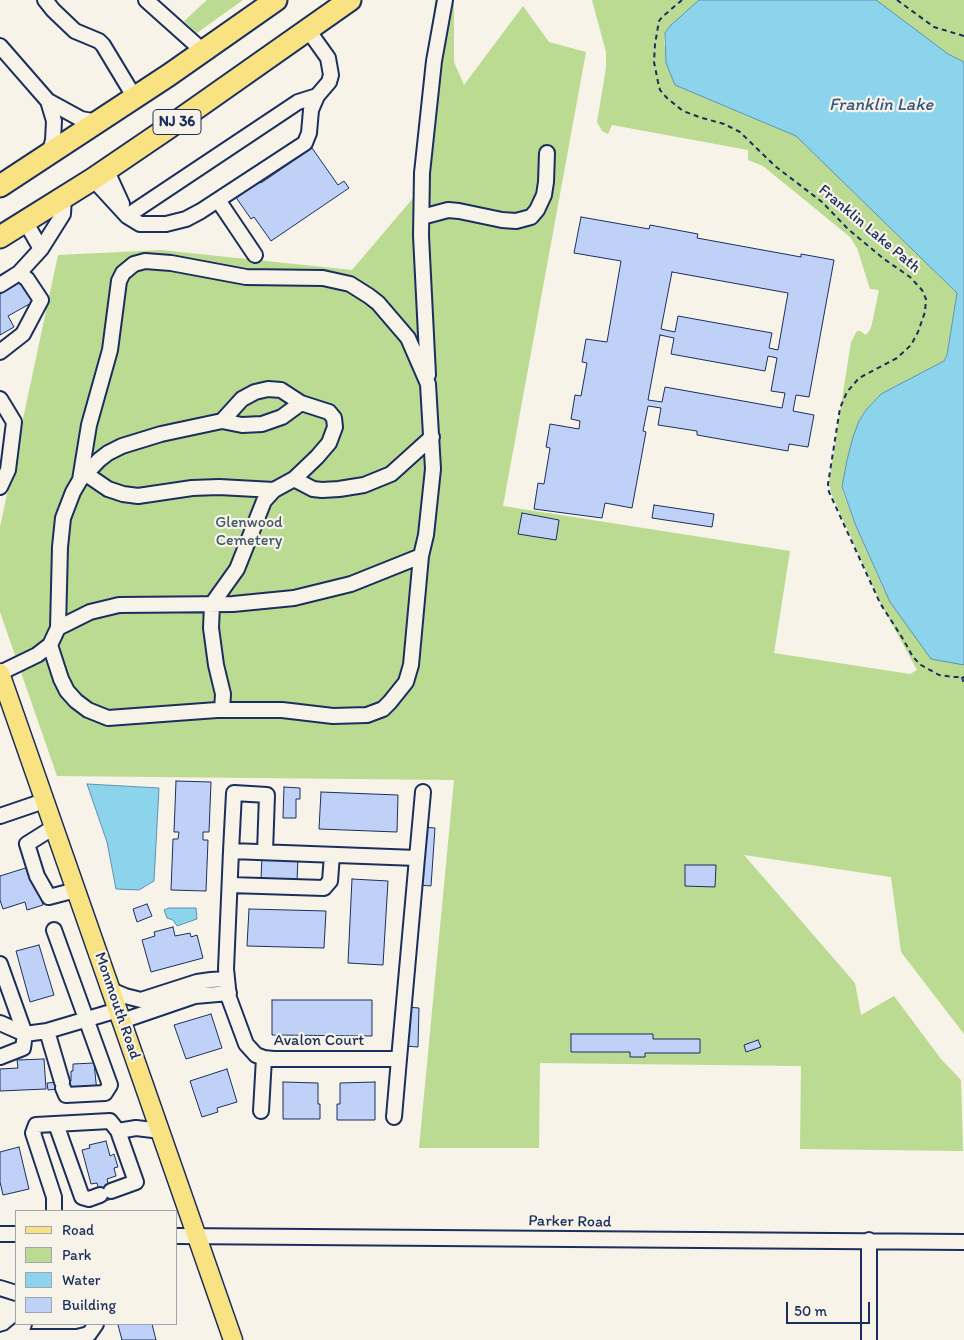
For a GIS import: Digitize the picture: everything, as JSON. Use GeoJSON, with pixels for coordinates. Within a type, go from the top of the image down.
{"type":"FeatureCollection","features":[{"type":"Feature","properties":{"kind":"highway","name":"NJ 36"},"geometry":{"type":"LineString","coordinates":[[6,178],[49,155],[276,0]]}},
{"type":"Feature","properties":{"kind":"highway","name":"NJ 36"},"geometry":{"type":"LineString","coordinates":[[0,237],[100,174],[350,0]]}},
{"type":"Feature","properties":{"kind":"main road","name":"Monmouth Road"},"geometry":{"type":"LineString","coordinates":[[0,673],[161,1131],[232,1340]]}},
{"type":"Feature","properties":{"kind":"street"},"geometry":{"type":"LineString","coordinates":[[45,0],[75,31],[99,41],[103,45],[134,98]]}},
{"type":"Feature","properties":{"kind":"street"},"geometry":{"type":"LineString","coordinates":[[146,0],[202,51]]}},
{"type":"Feature","properties":{"kind":"street"},"geometry":{"type":"LineString","coordinates":[[50,646],[61,679],[76,701],[95,714],[108,718],[222,710],[282,710],[333,716],[356,716],[367,715],[383,709],[400,692],[412,665],[421,556],[431,499],[433,470],[426,335],[422,173],[434,61],[445,0]]}},
{"type":"Feature","properties":{"kind":"street"},"geometry":{"type":"LineString","coordinates":[[100,174],[128,216],[140,224],[166,224],[186,219],[305,143],[309,133],[311,110],[317,96],[329,82],[331,75],[331,65],[325,52],[308,30]]}},
{"type":"Feature","properties":{"kind":"street"},"geometry":{"type":"LineString","coordinates":[[0,46],[48,101],[81,119],[98,122]]}},
{"type":"Feature","properties":{"kind":"street"},"geometry":{"type":"LineString","coordinates":[[128,216],[298,102],[317,96]]}},
{"type":"Feature","properties":{"kind":"street"},"geometry":{"type":"LineString","coordinates":[[48,101],[54,121],[53,140],[49,155]]}},
{"type":"Feature","properties":{"kind":"street"},"geometry":{"type":"LineString","coordinates":[[422,217],[448,210],[502,220],[516,221],[531,217],[544,196],[547,153]]}},
{"type":"Feature","properties":{"kind":"street"},"geometry":{"type":"LineString","coordinates":[[0,286],[20,273],[41,249],[63,214],[64,197]]}},
{"type":"Feature","properties":{"kind":"street"},"geometry":{"type":"LineString","coordinates":[[218,200],[255,255]]}},
{"type":"Feature","properties":{"kind":"street"},"geometry":{"type":"LineString","coordinates":[[25,221],[41,249]]}},
{"type":"Feature","properties":{"kind":"street"},"geometry":{"type":"LineString","coordinates":[[83,477],[89,424],[110,350],[119,281],[123,273],[134,264],[145,262],[171,263],[246,277],[323,278],[342,282],[360,290],[378,303],[408,338],[428,384]]}},
{"type":"Feature","properties":{"kind":"street"},"geometry":{"type":"LineString","coordinates":[[0,352],[23,334],[41,300],[27,279],[20,273]]}},
{"type":"Feature","properties":{"kind":"street"},"geometry":{"type":"LineString","coordinates":[[408,338],[426,335]]}},
{"type":"Feature","properties":{"kind":"street"},"geometry":{"type":"LineString","coordinates":[[222,421],[242,399],[261,391],[281,390],[301,403],[329,412],[334,418],[335,427],[329,444],[294,479],[274,490],[264,501],[237,569],[212,604],[211,628],[216,665],[223,694],[222,710]]}},
{"type":"Feature","properties":{"kind":"street"},"geometry":{"type":"LineString","coordinates":[[0,673],[37,655],[50,646],[58,628],[63,518],[73,492],[83,477],[108,453],[122,446],[161,434],[222,421],[242,425],[262,424],[282,416],[301,403]]}},
{"type":"Feature","properties":{"kind":"street"},"geometry":{"type":"LineString","coordinates":[[0,487],[8,470],[14,422],[2,406]]}},
{"type":"Feature","properties":{"kind":"street"},"geometry":{"type":"LineString","coordinates":[[294,479],[313,489],[322,490],[364,485],[391,474],[432,438]]}},
{"type":"Feature","properties":{"kind":"street"},"geometry":{"type":"LineString","coordinates":[[83,477],[108,489],[138,496],[219,487],[274,490]]}},
{"type":"Feature","properties":{"kind":"street"},"geometry":{"type":"LineString","coordinates":[[58,628],[90,612],[119,605],[212,604],[294,598],[373,576],[421,556]]}},
{"type":"Feature","properties":{"kind":"street"},"geometry":{"type":"LineString","coordinates":[[394,1117],[423,792]]}},
{"type":"Feature","properties":{"kind":"street","name":"Avalon Court"},"geometry":{"type":"LineString","coordinates":[[265,852],[267,794],[234,793],[226,969],[228,986],[246,1044],[256,1055],[264,1058],[399,1059]]}},
{"type":"Feature","properties":{"kind":"street"},"geometry":{"type":"LineString","coordinates":[[0,816],[44,800]]}},
{"type":"Feature","properties":{"kind":"street"},"geometry":{"type":"LineString","coordinates":[[54,828],[27,844],[37,876],[49,897],[76,890]]}},
{"type":"Feature","properties":{"kind":"street"},"geometry":{"type":"LineString","coordinates":[[231,851],[417,858]]}},
{"type":"Feature","properties":{"kind":"street"},"geometry":{"type":"LineString","coordinates":[[230,885],[324,888],[330,880],[332,855]]}},
{"type":"Feature","properties":{"kind":"street"},"geometry":{"type":"LineString","coordinates":[[47,1031],[66,1095],[105,1093],[110,1085],[54,930]]}},
{"type":"Feature","properties":{"kind":"street"},"geometry":{"type":"LineString","coordinates":[[0,964],[25,1034],[23,1048],[0,1057]]}},
{"type":"Feature","properties":{"kind":"street"},"geometry":{"type":"LineString","coordinates":[[111,990],[141,1000],[197,982],[211,980],[228,986]]}},
{"type":"Feature","properties":{"kind":"street"},"geometry":{"type":"LineString","coordinates":[[0,1023],[25,1034],[47,1031],[87,1019],[120,1016],[211,993],[228,986]]}},
{"type":"Feature","properties":{"kind":"street"},"geometry":{"type":"LineString","coordinates":[[261,1111],[264,1058]]}},
{"type":"Feature","properties":{"kind":"street"},"geometry":{"type":"LineString","coordinates":[[136,1128],[153,1109]]}},
{"type":"Feature","properties":{"kind":"street"},"geometry":{"type":"LineString","coordinates":[[54,1210],[54,1197],[33,1133],[36,1125],[56,1124],[110,1122],[118,1131],[136,1182],[89,1199],[82,1197],[56,1124]]}},
{"type":"Feature","properties":{"kind":"street"},"geometry":{"type":"LineString","coordinates":[[118,1131],[136,1128],[161,1131]]}},
{"type":"Feature","properties":{"kind":"street"},"geometry":{"type":"LineString","coordinates":[[0,1234],[15,1234]]}},
{"type":"Feature","properties":{"kind":"street","name":"Parker Road"},"geometry":{"type":"LineString","coordinates":[[178,1236],[964,1242]]}},
{"type":"Feature","properties":{"kind":"street"},"geometry":{"type":"LineString","coordinates":[[869,1240],[869,1340]]}},
{"type":"Feature","properties":{"kind":"street"},"geometry":{"type":"LineString","coordinates":[[6,1339],[24,1325]]}},
{"type":"Feature","properties":{"kind":"street"},"geometry":{"type":"LineString","coordinates":[[6,1339],[77,1338],[89,1334],[95,1325]]}},
{"type":"Feature","properties":{"kind":"path","name":"Franklin Lake Path"},"geometry":{"type":"LineString","coordinates":[[682,0],[660,19],[654,62],[660,90],[683,110],[724,124],[740,132],[775,166],[822,202],[848,229],[884,259],[910,277],[922,290],[926,299],[926,308],[918,332],[911,345],[897,358],[859,378],[847,392],[842,403],[829,469],[828,488],[880,603],[904,638],[913,657],[921,665],[939,675],[963,677]]}},
{"type":"Feature","properties":{"kind":"path"},"geometry":{"type":"LineString","coordinates":[[897,0],[934,27],[964,36]]}},
{"type":"Feature","properties":{"kind":"path"},"geometry":{"type":"LineString","coordinates":[[963,677],[964,685]]}},
{"type":"Feature","properties":{"kind":"green space"},"geometry":{"type":"Polygon","coordinates":[[[207,0],[243,0],[197,33],[184,21],[207,0]]]}},
{"type":"Feature","properties":{"kind":"green space","name":"Glenwood Cemetery"},"geometry":{"type":"Polygon","coordinates":[[[435,0],[446,0],[454,3],[454,62],[464,85],[523,6],[549,42],[586,52],[503,506],[790,551],[774,653],[910,674],[917,670],[880,602],[831,493],[829,482],[851,342],[857,331],[866,335],[870,330],[879,290],[870,289],[857,248],[850,237],[763,166],[748,160],[748,150],[612,125],[608,134],[602,131],[597,122],[606,68],[606,52],[592,0],[699,0],[671,25],[665,33],[664,44],[675,85],[796,136],[957,293],[947,355],[944,361],[881,394],[866,410],[859,421],[847,460],[842,490],[884,590],[964,665],[964,1034],[901,952],[891,877],[744,855],[855,983],[861,1015],[894,996],[941,1059],[961,1080],[963,1151],[800,1149],[801,1066],[540,1063],[539,1148],[419,1148],[454,780],[57,776],[0,612],[0,527],[58,255],[161,250],[352,270],[414,197],[435,0]]]}},
{"type":"Feature","properties":{"kind":"green space"},"geometry":{"type":"Polygon","coordinates":[[[876,0],[964,0],[964,62],[948,54],[876,0]]]}},
{"type":"Feature","properties":{"kind":"water","name":"Franklin Lake"},"geometry":{"type":"Polygon","coordinates":[[[699,0],[876,0],[948,54],[964,62],[964,665],[931,659],[890,602],[856,526],[842,487],[853,437],[859,421],[866,410],[881,394],[944,361],[947,355],[957,293],[796,136],[675,85],[666,63],[665,33],[671,25],[699,0]]]}},
{"type":"Feature","properties":{"kind":"water"},"geometry":{"type":"Polygon","coordinates":[[[87,784],[159,788],[154,881],[139,890],[116,889],[107,842],[87,784]]]}},
{"type":"Feature","properties":{"kind":"water"},"geometry":{"type":"Polygon","coordinates":[[[169,908],[196,908],[197,919],[177,926],[173,920],[167,918],[164,910],[169,908]]]}},
{"type":"Feature","properties":{"kind":"building"},"geometry":{"type":"Polygon","coordinates":[[[312,148],[338,185],[344,181],[349,188],[271,241],[254,217],[251,219],[235,196],[259,180],[261,183],[312,148]]]}},
{"type":"Feature","properties":{"kind":"building"},"geometry":{"type":"Polygon","coordinates":[[[581,217],[649,229],[650,225],[698,234],[697,238],[801,257],[801,254],[834,260],[809,397],[796,395],[793,411],[814,415],[808,447],[789,444],[788,451],[697,435],[697,431],[658,425],[661,408],[648,406],[643,431],[646,432],[632,508],[605,503],[602,518],[534,509],[538,483],[544,484],[550,448],[546,447],[550,424],[579,429],[580,421],[571,419],[575,395],[581,396],[587,363],[582,362],[586,339],[607,342],[621,261],[574,253],[581,217]],[[672,272],[661,329],[675,332],[678,316],[772,333],[769,348],[778,350],[788,293],[672,272]],[[660,335],[648,400],[662,402],[665,387],[782,408],[785,393],[771,391],[777,358],[768,356],[765,371],[671,354],[674,338],[660,335]]]}},
{"type":"Feature","properties":{"kind":"building"},"geometry":{"type":"Polygon","coordinates":[[[21,282],[33,302],[8,316],[14,327],[0,335],[0,294],[21,282]]]}},
{"type":"Feature","properties":{"kind":"building"},"geometry":{"type":"Polygon","coordinates":[[[654,505],[714,514],[712,527],[652,518],[654,505]]]}},
{"type":"Feature","properties":{"kind":"building"},"geometry":{"type":"Polygon","coordinates":[[[522,513],[559,520],[556,540],[518,534],[522,513]]]}},
{"type":"Feature","properties":{"kind":"building"},"geometry":{"type":"Polygon","coordinates":[[[176,781],[211,782],[209,832],[203,832],[203,840],[208,840],[206,891],[171,890],[173,839],[178,839],[179,832],[174,832],[176,781]]]}},
{"type":"Feature","properties":{"kind":"building"},"geometry":{"type":"Polygon","coordinates":[[[284,787],[300,788],[300,799],[296,799],[296,818],[283,818],[284,787]]]}},
{"type":"Feature","properties":{"kind":"building"},"geometry":{"type":"Polygon","coordinates":[[[321,792],[398,795],[397,832],[319,829],[321,792]]]}},
{"type":"Feature","properties":{"kind":"building"},"geometry":{"type":"Polygon","coordinates":[[[422,827],[435,828],[431,886],[419,885],[422,827]]]}},
{"type":"Feature","properties":{"kind":"building"},"geometry":{"type":"Polygon","coordinates":[[[262,855],[298,857],[297,881],[261,879],[262,855]]]}},
{"type":"Feature","properties":{"kind":"building"},"geometry":{"type":"Polygon","coordinates":[[[685,865],[716,865],[715,887],[685,886],[685,865]]]}},
{"type":"Feature","properties":{"kind":"building"},"geometry":{"type":"Polygon","coordinates":[[[32,866],[43,905],[27,910],[25,902],[3,909],[0,900],[0,876],[32,866]]]}},
{"type":"Feature","properties":{"kind":"building"},"geometry":{"type":"Polygon","coordinates":[[[352,879],[388,881],[383,965],[348,963],[352,879]]]}},
{"type":"Feature","properties":{"kind":"building"},"geometry":{"type":"Polygon","coordinates":[[[147,904],[152,916],[137,922],[133,909],[147,904]]]}},
{"type":"Feature","properties":{"kind":"building"},"geometry":{"type":"Polygon","coordinates":[[[249,909],[326,911],[324,948],[247,946],[249,909]]]}},
{"type":"Feature","properties":{"kind":"building"},"geometry":{"type":"Polygon","coordinates":[[[173,927],[175,936],[190,933],[191,937],[197,935],[203,958],[151,972],[142,940],[155,936],[154,932],[173,927]]]}},
{"type":"Feature","properties":{"kind":"building"},"geometry":{"type":"Polygon","coordinates":[[[39,945],[54,995],[30,1002],[16,951],[39,945]]]}},
{"type":"Feature","properties":{"kind":"building"},"geometry":{"type":"Polygon","coordinates":[[[272,1000],[372,1000],[372,1036],[272,1035],[272,1000]]]}},
{"type":"Feature","properties":{"kind":"building"},"geometry":{"type":"Polygon","coordinates":[[[407,1007],[419,1008],[418,1047],[405,1046],[407,1007]]]}},
{"type":"Feature","properties":{"kind":"building"},"geometry":{"type":"Polygon","coordinates":[[[211,1014],[222,1048],[186,1059],[174,1025],[211,1014]]]}},
{"type":"Feature","properties":{"kind":"building"},"geometry":{"type":"Polygon","coordinates":[[[571,1034],[653,1034],[653,1039],[700,1039],[700,1053],[645,1053],[645,1057],[630,1057],[630,1052],[571,1052],[571,1034]]]}},
{"type":"Feature","properties":{"kind":"building"},"geometry":{"type":"Polygon","coordinates":[[[758,1040],[761,1047],[746,1052],[744,1045],[758,1040]]]}},
{"type":"Feature","properties":{"kind":"building"},"geometry":{"type":"Polygon","coordinates":[[[44,1059],[46,1089],[0,1091],[0,1069],[18,1068],[17,1060],[44,1059]]]}},
{"type":"Feature","properties":{"kind":"building"},"geometry":{"type":"Polygon","coordinates":[[[94,1063],[97,1092],[67,1088],[48,1090],[47,1083],[71,1081],[73,1064],[94,1063]]]}},
{"type":"Feature","properties":{"kind":"building"},"geometry":{"type":"Polygon","coordinates":[[[227,1069],[237,1102],[217,1108],[218,1112],[202,1117],[190,1081],[227,1069]]]}},
{"type":"Feature","properties":{"kind":"building"},"geometry":{"type":"Polygon","coordinates":[[[283,1082],[318,1083],[320,1119],[283,1119],[283,1082]]]}},
{"type":"Feature","properties":{"kind":"building"},"geometry":{"type":"Polygon","coordinates":[[[375,1082],[375,1120],[337,1120],[337,1104],[340,1104],[340,1083],[375,1082]]]}},
{"type":"Feature","properties":{"kind":"building"},"geometry":{"type":"Polygon","coordinates":[[[106,1141],[110,1156],[114,1154],[118,1167],[114,1168],[116,1176],[107,1179],[112,1199],[102,1202],[97,1183],[91,1184],[82,1150],[90,1148],[89,1145],[106,1141]]]}},
{"type":"Feature","properties":{"kind":"building"},"geometry":{"type":"Polygon","coordinates":[[[19,1147],[29,1189],[3,1195],[0,1182],[0,1152],[19,1147]]]}},
{"type":"Feature","properties":{"kind":"building"},"geometry":{"type":"Polygon","coordinates":[[[118,1325],[152,1325],[156,1340],[122,1340],[118,1325]]]}}]}
